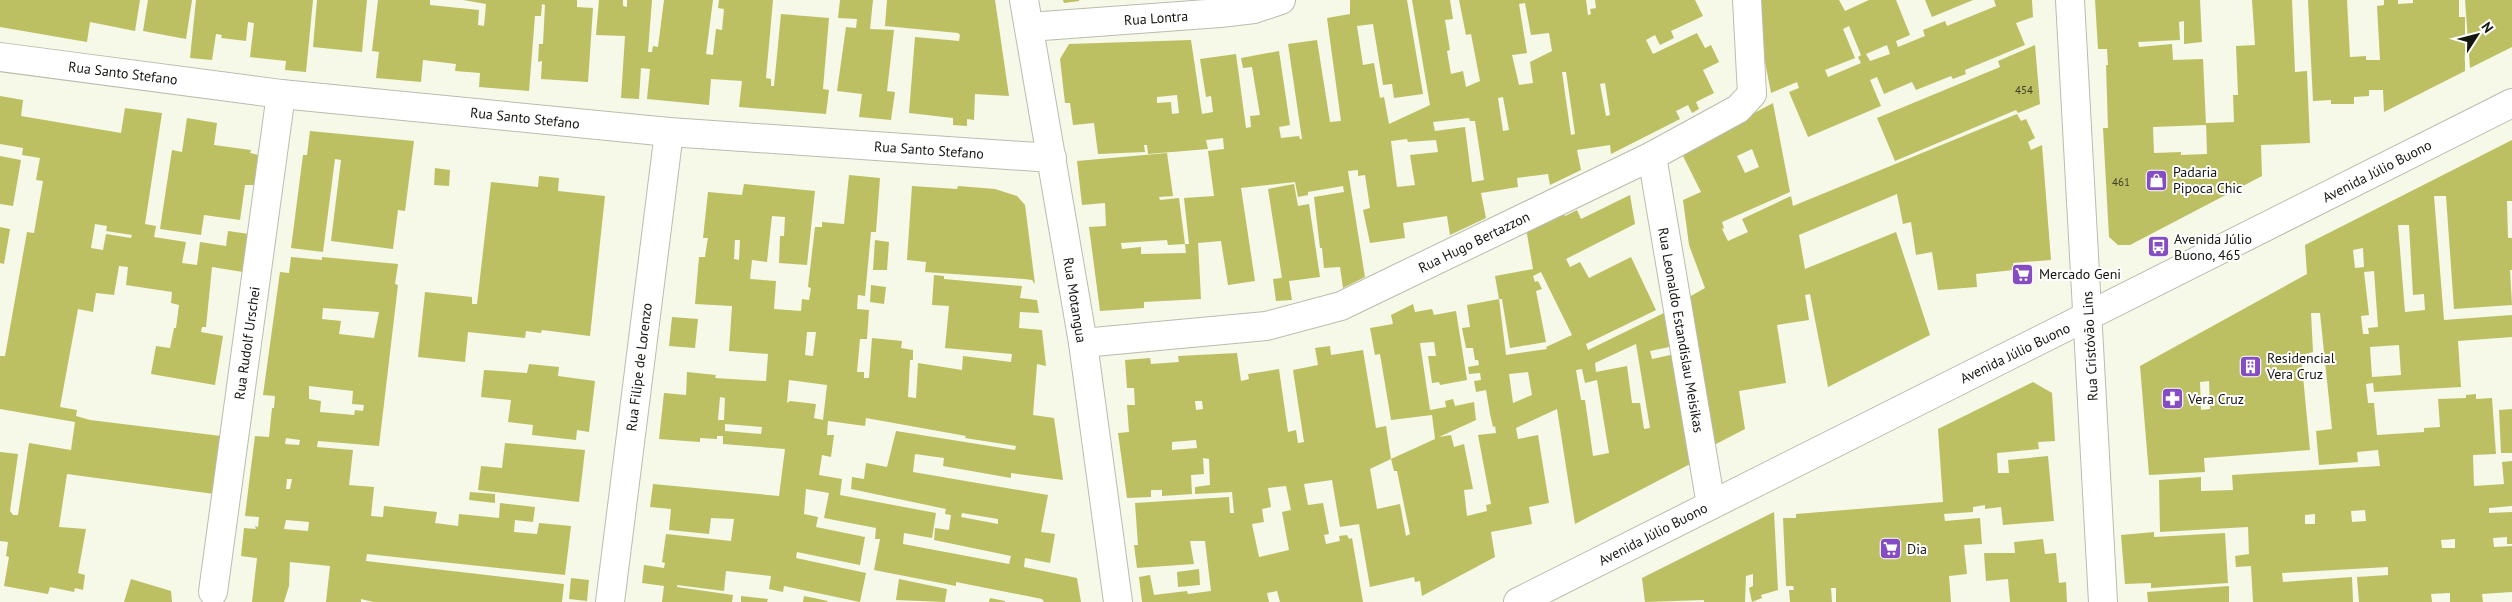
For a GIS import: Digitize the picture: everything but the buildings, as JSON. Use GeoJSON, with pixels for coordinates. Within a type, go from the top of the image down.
{"type":"FeatureCollection","features":[{"type":"Feature","properties":{"kind":"street","name":"Rua Motangua"},"geometry":{"type":"LineString","coordinates":[[1024,0],[1082,343],[1118,602]]}},
{"type":"Feature","properties":{"kind":"street","name":"Rua Lontra"},"geometry":{"type":"LineString","coordinates":[[1029,27],[1220,13],[1254,9],[1281,0]]}},
{"type":"Feature","properties":{"kind":"street","name":"Rua Hugo Bertazzon"},"geometry":{"type":"LineString","coordinates":[[1082,343],[1266,326],[1341,306],[1652,156],[1738,109],[1752,94],[1748,0]]}},
{"type":"Feature","properties":{"kind":"street","name":"Rua Cristóvão Lins"},"geometry":{"type":"LineString","coordinates":[[2070,0],[2089,317],[2103,602]]}},
{"type":"Feature","properties":{"kind":"street","name":"Rua Santo Stefano"},"geometry":{"type":"LineString","coordinates":[[0,57],[281,94],[669,132],[1052,158]]}},
{"type":"Feature","properties":{"kind":"street","name":"Rua Rudolf Urschei"},"geometry":{"type":"LineString","coordinates":[[213,592],[281,94]]}},
{"type":"Feature","properties":{"kind":"street","name":"Avenida Júlio Buono"},"geometry":{"type":"LineString","coordinates":[[1518,602],[2512,103]]}},
{"type":"Feature","properties":{"kind":"street","name":"Rua Filipe de Lorenzo"},"geometry":{"type":"LineString","coordinates":[[610,602],[669,132]]}},
{"type":"Feature","properties":{"kind":"street","name":"Rua Leonaldo Estandislau Meisikas"},"geometry":{"type":"LineString","coordinates":[[1652,156],[1710,505]]}},
{"type":"Feature","properties":{"kind":"place","name":"Padaria Pipoca Chic"},"geometry":{"type":"Point","coordinates":[2157,180]}},
{"type":"Feature","properties":{"kind":"place","name":"Avenida Júlio Buono, 465"},"geometry":{"type":"Point","coordinates":[2158,247]}},
{"type":"Feature","properties":{"kind":"place","name":"Mercado Geni"},"geometry":{"type":"Point","coordinates":[2023,274]}},
{"type":"Feature","properties":{"kind":"place","name":"Residencial Vera Cruz"},"geometry":{"type":"Point","coordinates":[2251,366]}},
{"type":"Feature","properties":{"kind":"place","name":"Vera Cruz"},"geometry":{"type":"Point","coordinates":[2172,399]}},
{"type":"Feature","properties":{"kind":"place","name":"Dia"},"geometry":{"type":"Point","coordinates":[1891,549]}}]}
